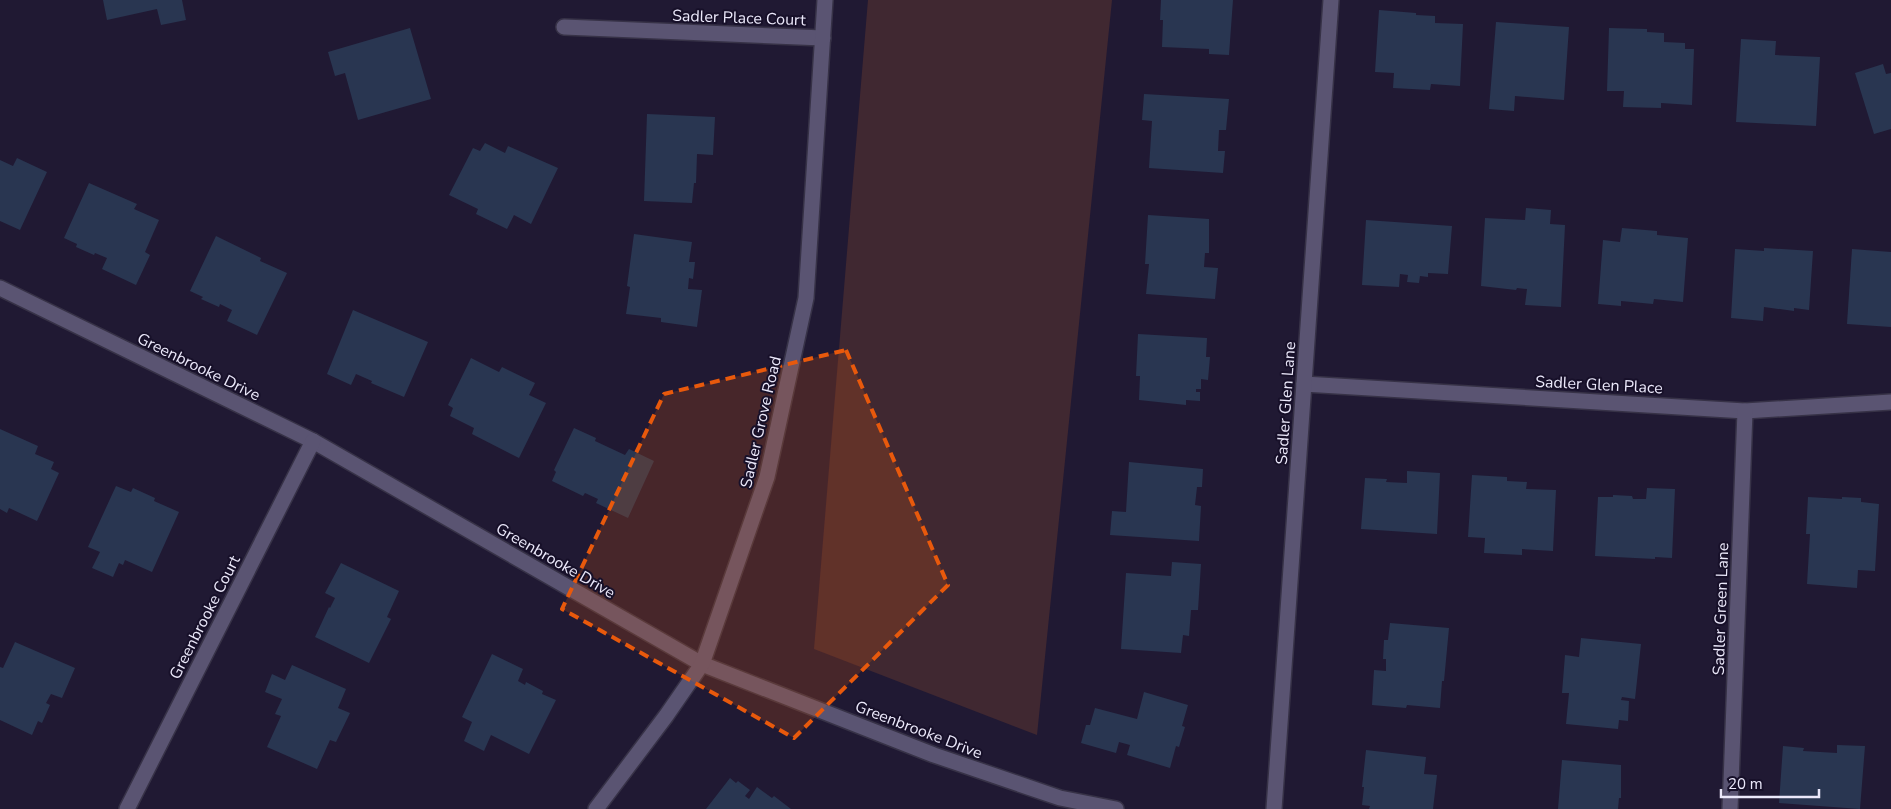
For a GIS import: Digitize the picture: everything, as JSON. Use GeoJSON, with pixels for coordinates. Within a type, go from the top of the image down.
{"type":"FeatureCollection","features":[{"type":"Feature","properties":{"kind":"street","name":"Sadler Grove Road"},"geometry":{"type":"LineString","coordinates":[[596,809],[666,716],[702,664],[767,477],[804,308],[825,0]]}},
{"type":"Feature","properties":{"kind":"street","name":"Sadler Glen Lane"},"geometry":{"type":"LineString","coordinates":[[1274,809],[1331,0]]}},
{"type":"Feature","properties":{"kind":"street","name":"Sadler Place Court"},"geometry":{"type":"LineString","coordinates":[[564,27],[823,38]]}},
{"type":"Feature","properties":{"kind":"street","name":"Greenbrooke Drive"},"geometry":{"type":"LineString","coordinates":[[0,288],[313,441],[702,664],[934,755],[1060,798],[1116,809]]}},
{"type":"Feature","properties":{"kind":"street","name":"Sadler Glen Place"},"geometry":{"type":"LineString","coordinates":[[1304,384],[1745,410],[1891,402]]}},
{"type":"Feature","properties":{"kind":"street","name":"Sadler Green Lane"},"geometry":{"type":"LineString","coordinates":[[1730,809],[1745,410]]}},
{"type":"Feature","properties":{"kind":"street","name":"Greenbrooke Court"},"geometry":{"type":"LineString","coordinates":[[127,809],[313,441]]}},
{"type":"Feature","properties":{"kind":"highlighted area"},"geometry":{"type":"Polygon","coordinates":[[[846,350],[948,585],[794,738],[562,609],[664,394],[846,350]]]}},
{"type":"Feature","properties":{"kind":"shaded area"},"geometry":{"type":"Polygon","coordinates":[[[868,0],[1112,0],[1037,735],[814,649],[868,0]]]}},
{"type":"Feature","properties":{"kind":"building"},"geometry":{"type":"Polygon","coordinates":[[[103,0],[182,0],[186,20],[161,25],[157,9],[107,20],[103,0]]]}},
{"type":"Feature","properties":{"kind":"building"},"geometry":{"type":"Polygon","coordinates":[[[1161,0],[1233,0],[1229,55],[1209,54],[1209,49],[1162,47],[1163,20],[1160,20],[1161,0]]]}},
{"type":"Feature","properties":{"kind":"building"},"geometry":{"type":"Polygon","coordinates":[[[1379,10],[1435,16],[1435,23],[1463,24],[1460,86],[1431,84],[1430,90],[1393,88],[1394,73],[1375,72],[1379,10]]]}},
{"type":"Feature","properties":{"kind":"building"},"geometry":{"type":"Polygon","coordinates":[[[1496,22],[1569,27],[1564,100],[1515,96],[1514,111],[1489,109],[1496,22]]]}},
{"type":"Feature","properties":{"kind":"building"},"geometry":{"type":"Polygon","coordinates":[[[410,28],[431,99],[358,120],[345,73],[335,76],[328,52],[410,28]]]}},
{"type":"Feature","properties":{"kind":"building"},"geometry":{"type":"Polygon","coordinates":[[[1609,28],[1647,29],[1647,32],[1664,33],[1664,42],[1685,43],[1685,49],[1694,49],[1692,105],[1661,103],[1661,108],[1623,107],[1624,91],[1607,91],[1609,28]]]}},
{"type":"Feature","properties":{"kind":"building"},"geometry":{"type":"Polygon","coordinates":[[[1741,39],[1776,41],[1775,55],[1820,57],[1816,126],[1736,122],[1741,39]]]}},
{"type":"Feature","properties":{"kind":"building"},"geometry":{"type":"Polygon","coordinates":[[[1883,64],[1886,74],[1891,73],[1891,129],[1874,134],[1855,73],[1883,64]]]}},
{"type":"Feature","properties":{"kind":"building"},"geometry":{"type":"Polygon","coordinates":[[[1144,94],[1229,99],[1226,130],[1219,130],[1218,151],[1225,151],[1223,173],[1149,168],[1152,121],[1142,120],[1144,94]]]}},
{"type":"Feature","properties":{"kind":"building"},"geometry":{"type":"Polygon","coordinates":[[[647,114],[715,117],[713,155],[697,154],[696,183],[694,183],[692,203],[644,201],[647,114]]]}},
{"type":"Feature","properties":{"kind":"building"},"geometry":{"type":"Polygon","coordinates":[[[485,143],[505,153],[508,146],[558,168],[531,224],[514,215],[507,229],[476,214],[478,209],[449,195],[473,148],[480,151],[485,143]]]}},
{"type":"Feature","properties":{"kind":"building"},"geometry":{"type":"Polygon","coordinates":[[[17,158],[47,172],[20,230],[0,221],[0,160],[13,166],[17,158]]]}},
{"type":"Feature","properties":{"kind":"building"},"geometry":{"type":"Polygon","coordinates":[[[89,183],[137,204],[134,209],[159,220],[145,252],[150,255],[136,285],[102,269],[107,258],[95,253],[94,255],[76,247],[77,244],[64,238],[89,183]]]}},
{"type":"Feature","properties":{"kind":"building"},"geometry":{"type":"Polygon","coordinates":[[[1526,208],[1551,210],[1550,224],[1565,225],[1561,307],[1525,305],[1527,289],[1517,288],[1516,290],[1481,286],[1485,218],[1525,220],[1526,208]]]}},
{"type":"Feature","properties":{"kind":"building"},"geometry":{"type":"Polygon","coordinates":[[[1148,215],[1209,219],[1209,253],[1205,253],[1204,267],[1218,268],[1215,299],[1146,294],[1149,264],[1145,264],[1148,215]]]}},
{"type":"Feature","properties":{"kind":"building"},"geometry":{"type":"Polygon","coordinates":[[[1366,220],[1452,226],[1448,274],[1428,273],[1428,277],[1420,276],[1419,283],[1407,282],[1408,275],[1400,274],[1399,287],[1362,285],[1366,220]]]}},
{"type":"Feature","properties":{"kind":"building"},"geometry":{"type":"Polygon","coordinates":[[[1622,228],[1657,231],[1657,235],[1688,238],[1683,302],[1654,299],[1653,304],[1621,301],[1621,306],[1598,304],[1603,240],[1620,242],[1622,228]]]}},
{"type":"Feature","properties":{"kind":"building"},"geometry":{"type":"Polygon","coordinates":[[[634,234],[692,242],[689,262],[695,262],[693,279],[689,278],[688,289],[702,290],[697,327],[661,322],[661,318],[626,314],[630,287],[627,286],[634,234]]]}},
{"type":"Feature","properties":{"kind":"building"},"geometry":{"type":"Polygon","coordinates":[[[216,236],[261,258],[260,261],[287,273],[257,335],[227,321],[232,310],[220,304],[219,307],[201,299],[203,297],[190,291],[216,236]]]}},
{"type":"Feature","properties":{"kind":"building"},"geometry":{"type":"Polygon","coordinates":[[[1764,248],[1813,251],[1809,310],[1794,308],[1794,311],[1764,307],[1763,321],[1731,318],[1735,249],[1764,251],[1764,248]]]}},
{"type":"Feature","properties":{"kind":"building"},"geometry":{"type":"Polygon","coordinates":[[[1852,249],[1891,252],[1891,327],[1847,324],[1852,249]]]}},
{"type":"Feature","properties":{"kind":"building"},"geometry":{"type":"Polygon","coordinates":[[[353,310],[428,342],[404,397],[371,383],[372,381],[356,374],[351,385],[327,374],[353,310]]]}},
{"type":"Feature","properties":{"kind":"building"},"geometry":{"type":"Polygon","coordinates":[[[1138,334],[1207,338],[1206,357],[1210,357],[1208,380],[1201,379],[1201,389],[1196,389],[1196,392],[1200,392],[1200,401],[1186,400],[1186,405],[1139,400],[1140,376],[1136,376],[1138,334]]]}},
{"type":"Feature","properties":{"kind":"building"},"geometry":{"type":"Polygon","coordinates":[[[471,358],[499,372],[502,367],[535,383],[529,395],[546,403],[519,458],[472,434],[474,428],[450,416],[453,408],[448,405],[471,358]]]}},
{"type":"Feature","properties":{"kind":"building"},"geometry":{"type":"Polygon","coordinates":[[[574,428],[596,438],[595,441],[625,455],[629,449],[654,461],[628,518],[596,503],[598,499],[585,493],[583,496],[552,481],[556,472],[554,470],[574,428]]]}},
{"type":"Feature","properties":{"kind":"building"},"geometry":{"type":"Polygon","coordinates":[[[0,429],[38,446],[35,454],[54,462],[51,469],[59,473],[37,521],[9,508],[7,513],[0,509],[0,429]]]}},
{"type":"Feature","properties":{"kind":"building"},"geometry":{"type":"Polygon","coordinates":[[[1129,462],[1203,469],[1202,487],[1197,487],[1195,505],[1201,506],[1199,541],[1110,535],[1112,511],[1126,512],[1129,462]]]}},
{"type":"Feature","properties":{"kind":"building"},"geometry":{"type":"Polygon","coordinates":[[[1407,471],[1440,473],[1437,534],[1361,529],[1365,478],[1387,479],[1386,482],[1407,483],[1407,471]]]}},
{"type":"Feature","properties":{"kind":"building"},"geometry":{"type":"Polygon","coordinates":[[[1472,475],[1507,477],[1507,481],[1527,482],[1526,489],[1556,490],[1553,551],[1522,549],[1522,555],[1484,553],[1485,538],[1468,537],[1472,475]]]}},
{"type":"Feature","properties":{"kind":"building"},"geometry":{"type":"Polygon","coordinates":[[[116,486],[131,492],[133,488],[155,498],[154,501],[179,512],[152,572],[125,560],[123,565],[119,563],[113,577],[92,568],[100,552],[88,547],[116,486]]]}},
{"type":"Feature","properties":{"kind":"building"},"geometry":{"type":"Polygon","coordinates":[[[1647,488],[1675,489],[1672,558],[1595,556],[1598,497],[1613,497],[1613,495],[1632,496],[1633,499],[1646,499],[1647,488]]]}},
{"type":"Feature","properties":{"kind":"building"},"geometry":{"type":"Polygon","coordinates":[[[1808,497],[1861,498],[1861,502],[1879,504],[1875,571],[1858,570],[1857,588],[1807,584],[1810,534],[1806,534],[1808,497]]]}},
{"type":"Feature","properties":{"kind":"building"},"geometry":{"type":"Polygon","coordinates":[[[1172,562],[1201,564],[1198,610],[1191,610],[1189,636],[1183,635],[1181,653],[1121,649],[1126,573],[1171,576],[1172,562]]]}},
{"type":"Feature","properties":{"kind":"building"},"geometry":{"type":"Polygon","coordinates":[[[341,563],[399,591],[387,617],[391,619],[369,663],[315,637],[335,598],[325,593],[341,563]]]}},
{"type":"Feature","properties":{"kind":"building"},"geometry":{"type":"Polygon","coordinates":[[[1390,623],[1449,628],[1440,708],[1407,705],[1406,708],[1372,705],[1374,670],[1386,671],[1386,659],[1383,659],[1384,640],[1388,640],[1390,623]]]}},
{"type":"Feature","properties":{"kind":"building"},"geometry":{"type":"Polygon","coordinates":[[[1581,638],[1641,644],[1635,699],[1622,697],[1621,700],[1629,701],[1628,721],[1619,720],[1618,729],[1566,724],[1569,693],[1562,693],[1565,655],[1579,657],[1581,638]]]}},
{"type":"Feature","properties":{"kind":"building"},"geometry":{"type":"Polygon","coordinates":[[[15,642],[75,668],[62,698],[51,694],[46,703],[50,705],[42,723],[38,721],[32,735],[0,720],[0,667],[3,668],[15,642]]]}},
{"type":"Feature","properties":{"kind":"building"},"geometry":{"type":"Polygon","coordinates":[[[492,654],[523,669],[518,681],[525,685],[526,682],[543,691],[542,694],[556,700],[529,754],[491,735],[484,751],[464,741],[472,722],[462,717],[492,654]]]}},
{"type":"Feature","properties":{"kind":"building"},"geometry":{"type":"Polygon","coordinates":[[[292,665],[346,689],[338,708],[350,713],[336,742],[330,740],[317,769],[267,747],[281,716],[275,714],[282,699],[265,692],[272,674],[285,680],[292,665]]]}},
{"type":"Feature","properties":{"kind":"building"},"geometry":{"type":"Polygon","coordinates":[[[1144,692],[1188,705],[1182,726],[1185,727],[1179,747],[1176,746],[1170,768],[1127,755],[1130,745],[1119,742],[1116,753],[1081,743],[1086,725],[1090,725],[1095,708],[1137,719],[1144,692]]]}},
{"type":"Feature","properties":{"kind":"building"},"geometry":{"type":"Polygon","coordinates":[[[1837,745],[1865,746],[1860,809],[1779,803],[1783,746],[1804,748],[1803,751],[1837,753],[1837,745]]]}},
{"type":"Feature","properties":{"kind":"building"},"geometry":{"type":"Polygon","coordinates":[[[1366,750],[1426,757],[1424,774],[1437,775],[1433,809],[1369,809],[1370,806],[1362,805],[1366,750]]]}},
{"type":"Feature","properties":{"kind":"building"},"geometry":{"type":"Polygon","coordinates":[[[1562,760],[1621,765],[1621,798],[1619,798],[1618,809],[1558,809],[1562,760]]]}},
{"type":"Feature","properties":{"kind":"building"},"geometry":{"type":"Polygon","coordinates":[[[730,778],[736,783],[738,781],[750,790],[745,796],[749,799],[757,787],[772,798],[774,796],[791,809],[706,809],[730,778]]]}}]}
